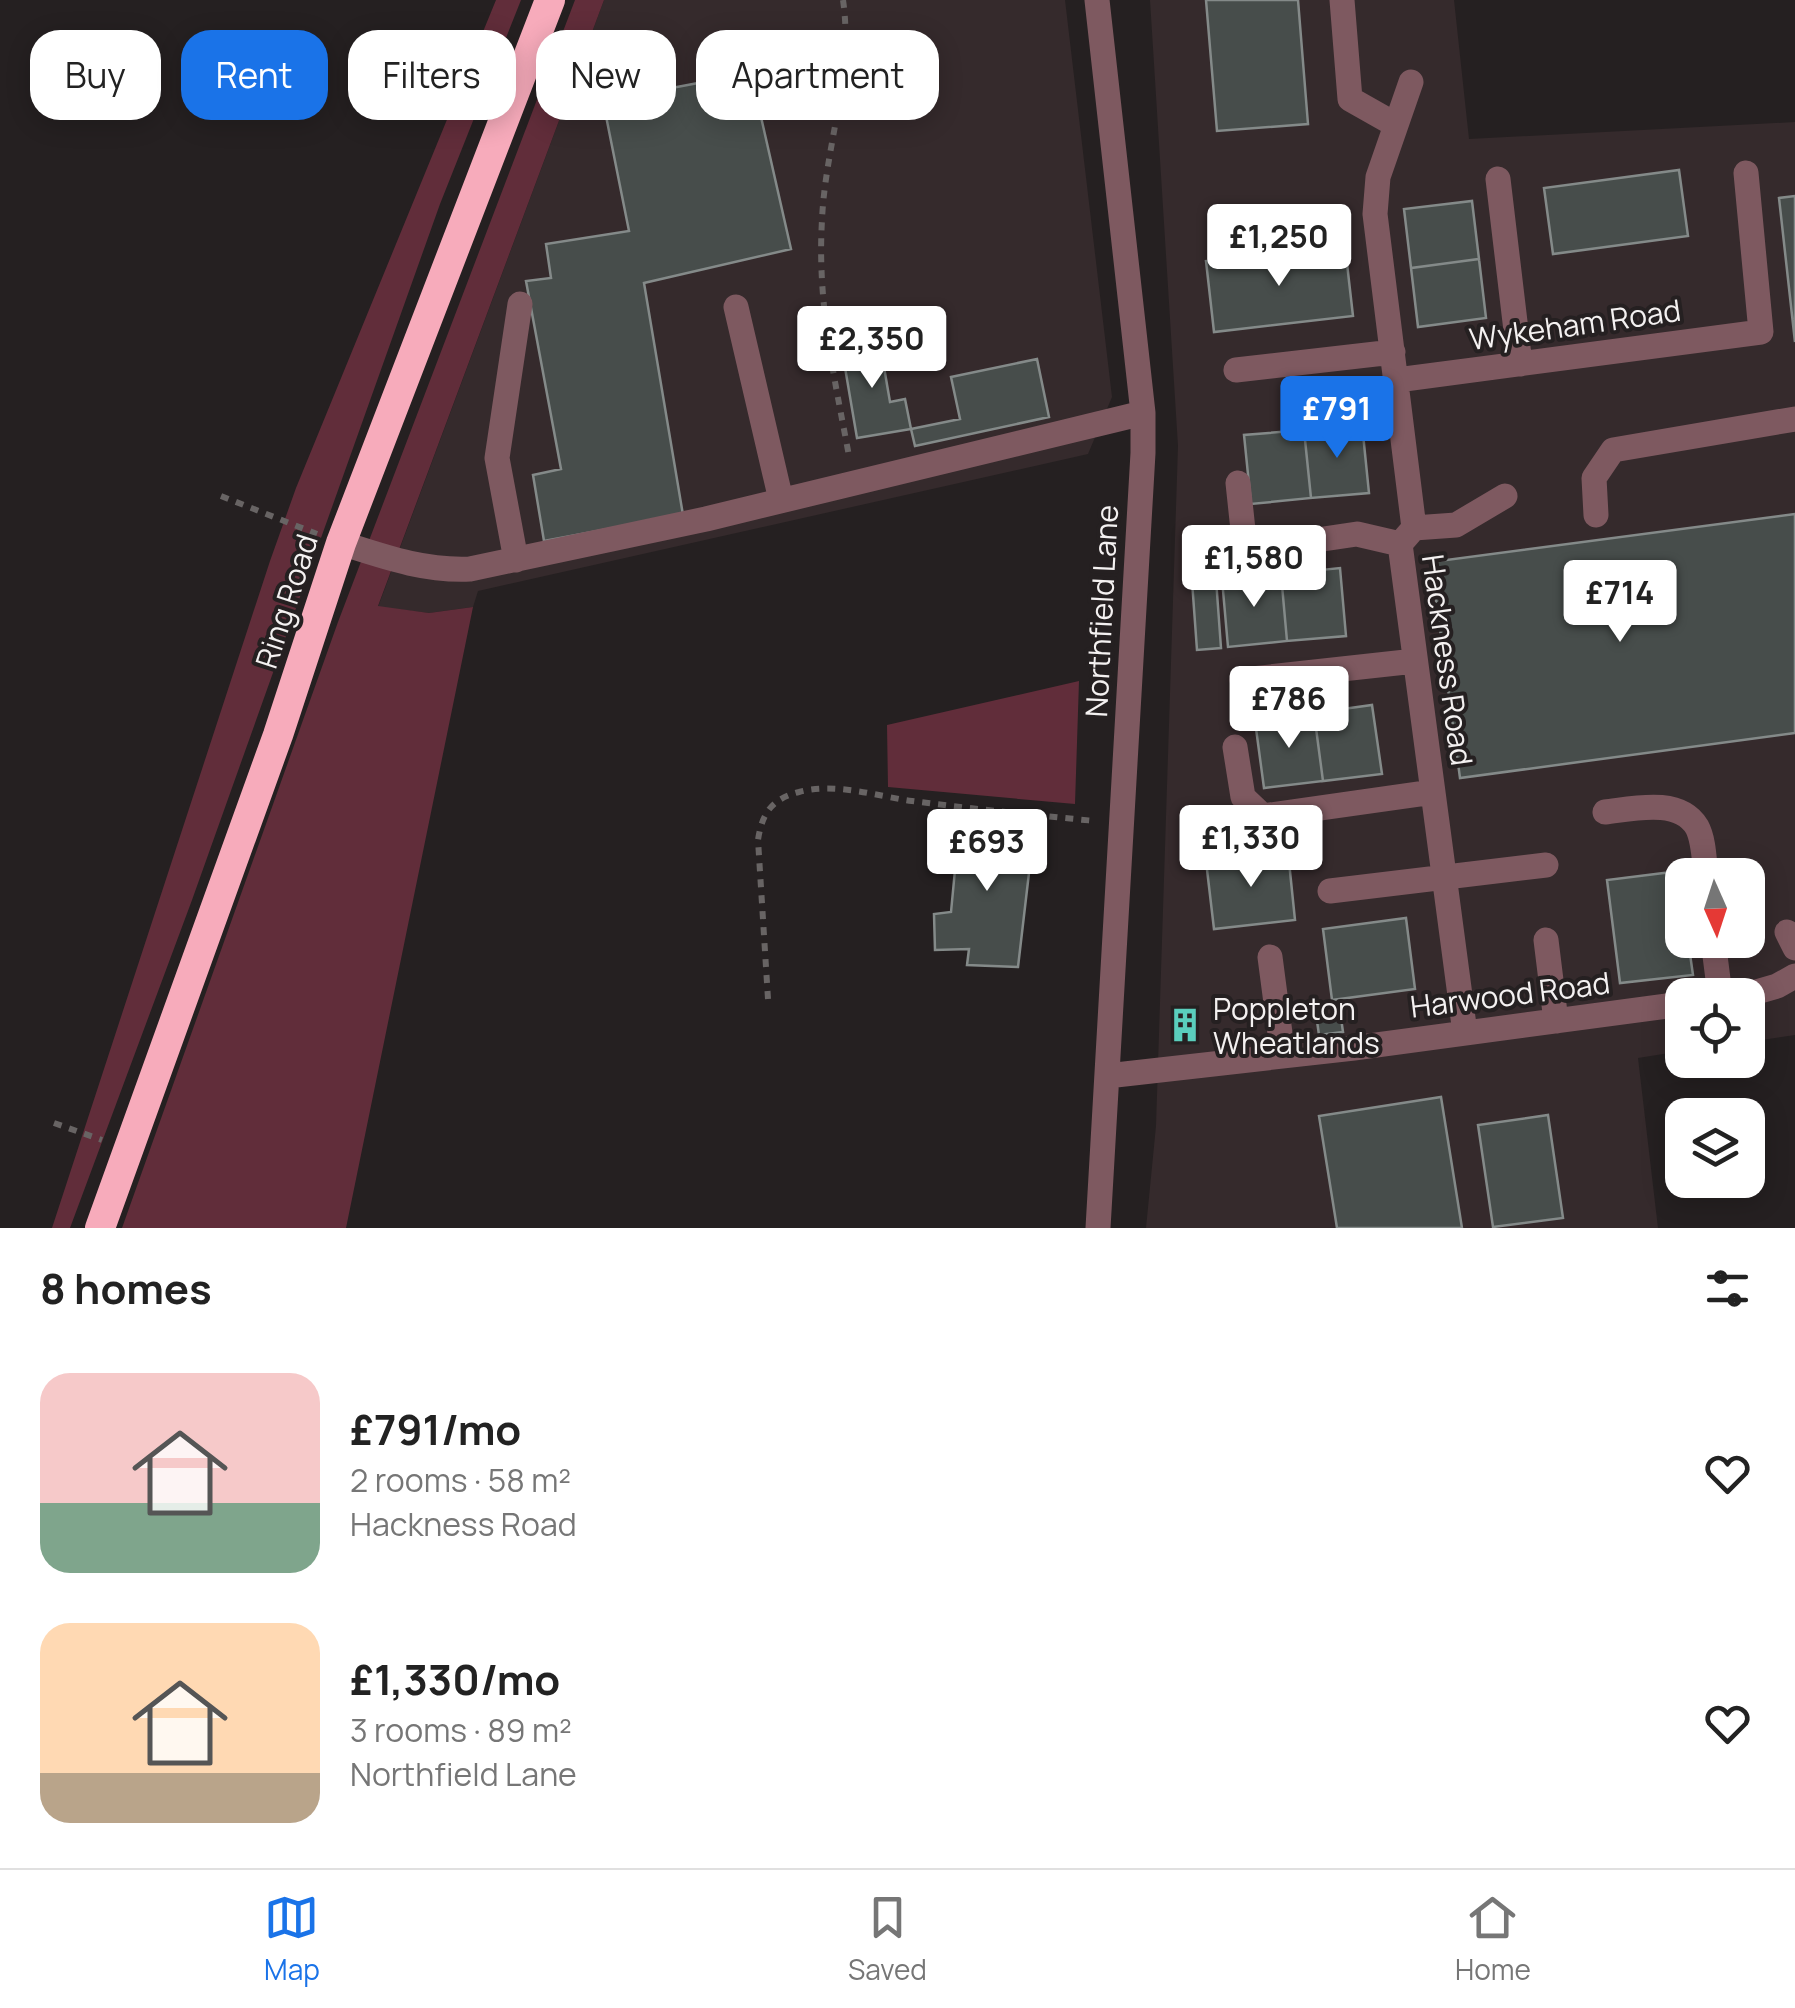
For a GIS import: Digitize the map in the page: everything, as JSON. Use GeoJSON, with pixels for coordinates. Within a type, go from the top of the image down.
{"type":"FeatureCollection","features":[{"type":"Feature","properties":{"kind":"highway","name":"Ring Road"},"geometry":{"type":"LineString","coordinates":[[100,1228],[278,735],[342,543],[550,0]]}},
{"type":"Feature","properties":{"kind":"street","name":"Northfield Lane"},"geometry":{"type":"LineString","coordinates":[[1097,0],[1143,412],[1098,1228]]}},
{"type":"Feature","properties":{"kind":"street"},"geometry":{"type":"LineString","coordinates":[[1342,0],[1350,99],[1396,125]]}},
{"type":"Feature","properties":{"kind":"street","name":"Hackness Road"},"geometry":{"type":"LineString","coordinates":[[1411,82],[1378,177],[1375,214],[1397,380],[1415,661],[1465,1033]]}},
{"type":"Feature","properties":{"kind":"street","name":"Wykeham Road"},"geometry":{"type":"LineString","coordinates":[[1397,380],[1761,332],[1746,174]]}},
{"type":"Feature","properties":{"kind":"street"},"geometry":{"type":"LineString","coordinates":[[1498,180],[1520,364]]}},
{"type":"Feature","properties":{"kind":"street"},"geometry":{"type":"LineString","coordinates":[[516,560],[496,458],[520,304]]}},
{"type":"Feature","properties":{"kind":"street"},"geometry":{"type":"LineString","coordinates":[[736,308],[781,500]]}},
{"type":"Feature","properties":{"kind":"street"},"geometry":{"type":"LineString","coordinates":[[1236,370],[1393,352]]}},
{"type":"Feature","properties":{"kind":"street"},"geometry":{"type":"LineString","coordinates":[[342,543],[414,566],[446,570],[516,560],[1143,412]]}},
{"type":"Feature","properties":{"kind":"street"},"geometry":{"type":"LineString","coordinates":[[1596,516],[1594,478],[1613,450],[1795,419]]}},
{"type":"Feature","properties":{"kind":"street"},"geometry":{"type":"LineString","coordinates":[[1238,483],[1243,530],[1257,545],[1357,534],[1407,536],[1456,526],[1505,496]]}},
{"type":"Feature","properties":{"kind":"street"},"geometry":{"type":"LineString","coordinates":[[1242,680],[1415,661]]}},
{"type":"Feature","properties":{"kind":"street"},"geometry":{"type":"LineString","coordinates":[[1235,747],[1243,796],[1263,816],[1433,792]]}},
{"type":"Feature","properties":{"kind":"street"},"geometry":{"type":"LineString","coordinates":[[1604,812],[1661,806],[1681,812],[1696,824],[1703,858]]}},
{"type":"Feature","properties":{"kind":"street"},"geometry":{"type":"LineString","coordinates":[[1330,891],[1546,864]]}},
{"type":"Feature","properties":{"kind":"street"},"geometry":{"type":"LineString","coordinates":[[1546,940],[1556,1021]]}},
{"type":"Feature","properties":{"kind":"street"},"geometry":{"type":"LineString","coordinates":[[1270,957],[1283,1056]]}},
{"type":"Feature","properties":{"kind":"street"},"geometry":{"type":"LineString","coordinates":[[1765,989],[1795,976]]}},
{"type":"Feature","properties":{"kind":"street","name":"Harwood Road"},"geometry":{"type":"LineString","coordinates":[[1106,1076],[1665,1006]]}},
{"type":"Feature","properties":{"kind":"path"},"geometry":{"type":"LineString","coordinates":[[843,0],[845,55],[822,216],[820,268],[822,308],[854,481]]}},
{"type":"Feature","properties":{"kind":"path"},"geometry":{"type":"LineString","coordinates":[[221,496],[342,543]]}},
{"type":"Feature","properties":{"kind":"path"},"geometry":{"type":"LineString","coordinates":[[768,999],[758,840],[762,818],[774,803],[796,792],[827,788],[978,810],[1121,824]]}},
{"type":"Feature","properties":{"kind":"path"},"geometry":{"type":"LineString","coordinates":[[54,1123],[127,1148]]}},
{"type":"Feature","properties":{"kind":"shaded area"},"geometry":{"type":"Polygon","coordinates":[[[496,0],[521,0],[509,30],[484,30],[496,0]]]}},
{"type":"Feature","properties":{"kind":"shaded area"},"geometry":{"type":"Polygon","coordinates":[[[575,0],[604,0],[593,30],[564,30],[575,0]]]}},
{"type":"Feature","properties":{"kind":"shaded area"},"geometry":{"type":"Polygon","coordinates":[[[604,0],[1065,0],[1112,397],[1088,454],[478,591],[473,607],[429,613],[378,607],[559,120],[676,120],[676,30],[593,30],[604,0]]]}},
{"type":"Feature","properties":{"kind":"shaded area"},"geometry":{"type":"Polygon","coordinates":[[[1150,0],[1454,0],[1469,139],[1795,122],[1795,1035],[1765,1039],[1765,978],[1665,978],[1665,1054],[1638,1058],[1658,1228],[1146,1228],[1156,1126],[1178,446],[1150,0]]]}},
{"type":"Feature","properties":{"kind":"shaded area"},"geometry":{"type":"Polygon","coordinates":[[[536,102],[536,120],[559,120],[378,606],[429,613],[473,607],[346,1228],[122,1228],[338,622],[536,102]]]}},
{"type":"Feature","properties":{"kind":"shaded area"},"geometry":{"type":"Polygon","coordinates":[[[447,120],[473,120],[70,1228],[52,1228],[270,561],[296,488],[447,120]]]}},
{"type":"Feature","properties":{"kind":"shaded area"},"geometry":{"type":"Polygon","coordinates":[[[1079,681],[1075,804],[888,787],[887,725],[1079,681]]]}},
{"type":"Feature","properties":{"kind":"building"},"geometry":{"type":"Polygon","coordinates":[[[1206,0],[1298,0],[1308,124],[1217,131],[1206,0]]]}},
{"type":"Feature","properties":{"kind":"building"},"geometry":{"type":"Polygon","coordinates":[[[696,83],[696,120],[762,120],[791,249],[644,283],[683,515],[544,541],[533,475],[561,469],[526,281],[551,278],[546,244],[629,231],[607,120],[676,120],[676,87],[696,83]]]}},
{"type":"Feature","properties":{"kind":"building"},"geometry":{"type":"Polygon","coordinates":[[[1679,170],[1688,236],[1553,254],[1544,188],[1679,170]]]}},
{"type":"Feature","properties":{"kind":"building"},"geometry":{"type":"Polygon","coordinates":[[[1795,196],[1795,342],[1779,198],[1795,196]]]}},
{"type":"Feature","properties":{"kind":"building"},"geometry":{"type":"Polygon","coordinates":[[[1472,201],[1479,259],[1411,268],[1404,209],[1472,201]]]}},
{"type":"Feature","properties":{"kind":"building"},"geometry":{"type":"Polygon","coordinates":[[[1345,246],[1353,316],[1214,332],[1206,261],[1345,246]]]}},
{"type":"Feature","properties":{"kind":"building"},"geometry":{"type":"Polygon","coordinates":[[[1479,259],[1486,318],[1418,327],[1411,268],[1479,259]]]}},
{"type":"Feature","properties":{"kind":"building"},"geometry":{"type":"Polygon","coordinates":[[[879,338],[890,402],[905,399],[911,429],[857,438],[841,344],[879,338]]]}},
{"type":"Feature","properties":{"kind":"building"},"geometry":{"type":"Polygon","coordinates":[[[1037,359],[1049,417],[915,446],[911,429],[960,419],[951,377],[1037,359]]]}},
{"type":"Feature","properties":{"kind":"building"},"geometry":{"type":"Polygon","coordinates":[[[1362,424],[1369,493],[1311,498],[1304,430],[1362,424]]]}},
{"type":"Feature","properties":{"kind":"building"},"geometry":{"type":"Polygon","coordinates":[[[1304,430],[1311,498],[1251,504],[1244,435],[1304,430]]]}},
{"type":"Feature","properties":{"kind":"building"},"geometry":{"type":"Polygon","coordinates":[[[1795,514],[1795,733],[1460,778],[1431,562],[1795,514]]]}},
{"type":"Feature","properties":{"kind":"building"},"geometry":{"type":"Polygon","coordinates":[[[1340,568],[1346,636],[1287,641],[1281,574],[1340,568]]]}},
{"type":"Feature","properties":{"kind":"building"},"geometry":{"type":"Polygon","coordinates":[[[1281,574],[1287,641],[1228,647],[1222,579],[1281,574]]]}},
{"type":"Feature","properties":{"kind":"building"},"geometry":{"type":"Polygon","coordinates":[[[1216,579],[1221,648],[1197,650],[1192,581],[1216,579]]]}},
{"type":"Feature","properties":{"kind":"building"},"geometry":{"type":"Polygon","coordinates":[[[1372,705],[1382,774],[1323,781],[1314,713],[1372,705]]]}},
{"type":"Feature","properties":{"kind":"building"},"geometry":{"type":"Polygon","coordinates":[[[1314,713],[1323,781],[1264,788],[1255,721],[1314,713]]]}},
{"type":"Feature","properties":{"kind":"building"},"geometry":{"type":"Polygon","coordinates":[[[950,821],[1034,830],[1018,967],[967,965],[969,949],[935,950],[934,914],[951,912],[957,849],[946,848],[950,821]]]}},
{"type":"Feature","properties":{"kind":"building"},"geometry":{"type":"Polygon","coordinates":[[[1288,852],[1295,920],[1214,929],[1206,861],[1288,852]]]}},
{"type":"Feature","properties":{"kind":"building"},"geometry":{"type":"Polygon","coordinates":[[[1665,873],[1665,958],[1691,958],[1693,975],[1620,983],[1607,880],[1665,873]]]}},
{"type":"Feature","properties":{"kind":"building"},"geometry":{"type":"Polygon","coordinates":[[[1406,918],[1415,989],[1332,1000],[1323,929],[1406,918]]]}},
{"type":"Feature","properties":{"kind":"building","name":"Poppleton Wheatlands"},"geometry":{"type":"Polygon","coordinates":[[[1184,1012],[1197,1020],[1186,1037],[1174,1029],[1184,1012]]]}},
{"type":"Feature","properties":{"kind":"building"},"geometry":{"type":"Polygon","coordinates":[[[1341,1018],[1343,1032],[1319,1035],[1317,1021],[1341,1018]]]}},
{"type":"Feature","properties":{"kind":"building"},"geometry":{"type":"Polygon","coordinates":[[[1441,1097],[1462,1228],[1337,1228],[1319,1116],[1441,1097]]]}},
{"type":"Feature","properties":{"kind":"building"},"geometry":{"type":"Polygon","coordinates":[[[1548,1115],[1563,1218],[1493,1227],[1478,1125],[1548,1115]]]}},
{"type":"Feature","properties":{"kind":"place","name":"Poppleton Wheatlands"},"geometry":{"type":"Point","coordinates":[1185,1025]}}]}
